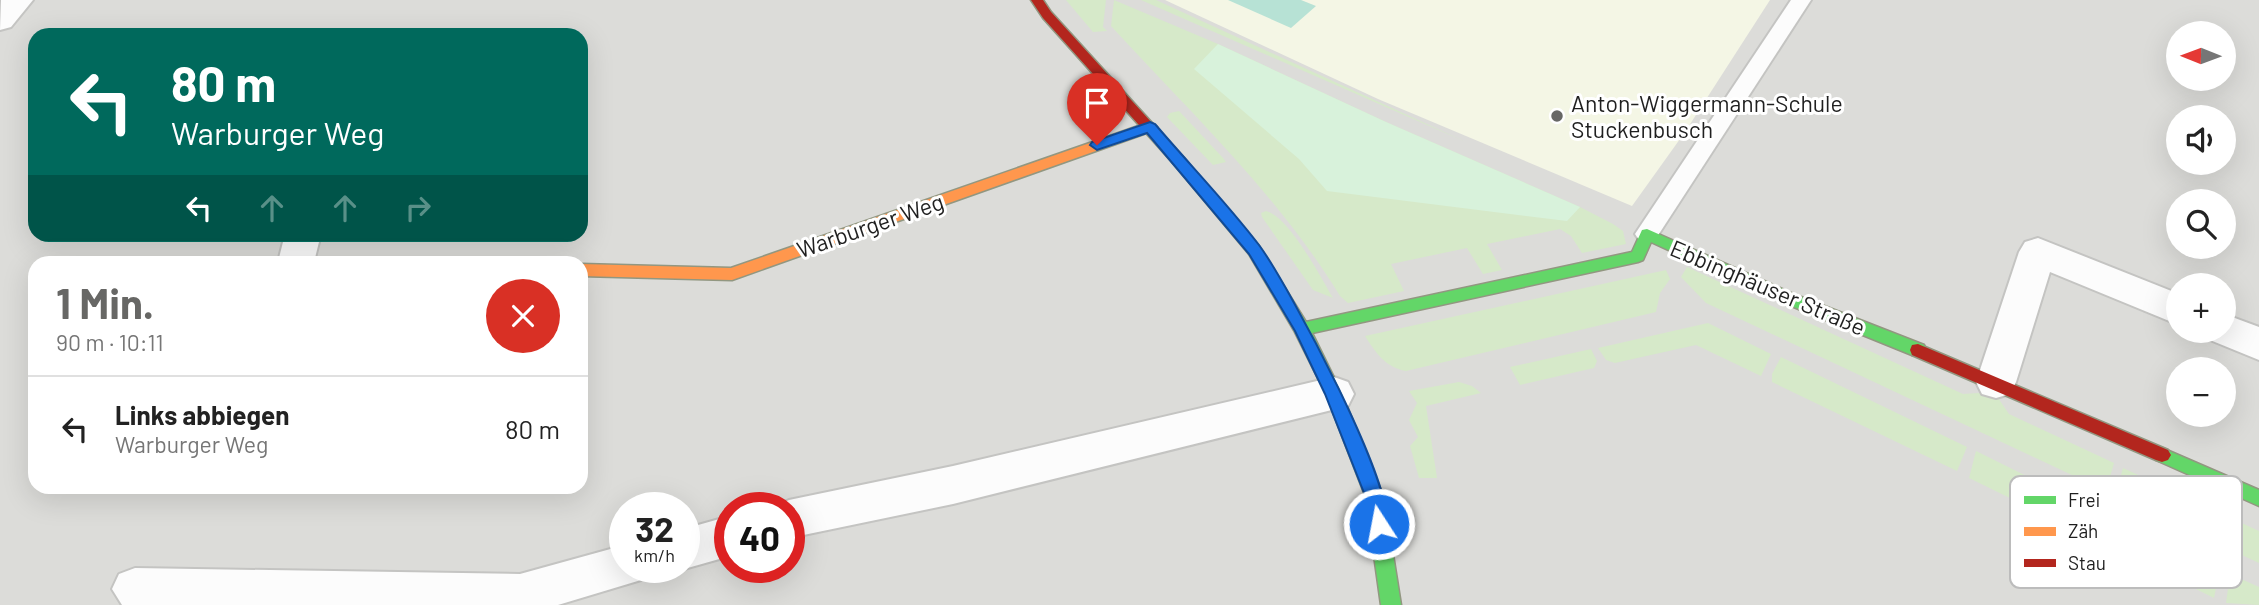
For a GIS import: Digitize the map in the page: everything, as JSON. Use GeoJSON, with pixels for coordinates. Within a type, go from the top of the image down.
{"type":"FeatureCollection","features":[{"type":"Feature","properties":{"kind":"street"},"geometry":{"type":"LineString","coordinates":[[0,20],[18,0]]}},
{"type":"Feature","properties":{"kind":"street"},"geometry":{"type":"LineString","coordinates":[[1037,0],[1047,15],[1150,127],[1254,250],[1302,328],[1334,394],[1375,498],[1391,605]]}},
{"type":"Feature","properties":{"kind":"street","name":"Warburger Weg"},"geometry":{"type":"LineString","coordinates":[[588,270],[732,274],[1150,127]]}},
{"type":"Feature","properties":{"kind":"street","name":"Ebbinghäuser Straße"},"geometry":{"type":"LineString","coordinates":[[1302,328],[1638,256],[1647,234],[1790,299],[1996,382],[2209,476]]}},
{"type":"Feature","properties":{"kind":"street"},"geometry":{"type":"LineString","coordinates":[[1996,382],[2038,252],[2166,305]]}},
{"type":"Feature","properties":{"kind":"street"},"geometry":{"type":"LineString","coordinates":[[2236,334],[2259,344]]}},
{"type":"Feature","properties":{"kind":"street"},"geometry":{"type":"LineString","coordinates":[[805,516],[953,485],[1334,394]]}},
{"type":"Feature","properties":{"kind":"street","name":"Ebbinghäuser Straße"},"geometry":{"type":"LineString","coordinates":[[2242,491],[2259,498]]}},
{"type":"Feature","properties":{"kind":"street"},"geometry":{"type":"LineString","coordinates":[[135,589],[519,600],[609,570]]}},
{"type":"Feature","properties":{"kind":"lane"},"geometry":{"type":"LineString","coordinates":[[1647,234],[1801,0]]}},
{"type":"Feature","properties":{"kind":"shaded area"},"geometry":{"type":"Polygon","coordinates":[[[0,0],[2259,0],[2259,605],[0,605],[0,0]]]}},
{"type":"Feature","properties":{"kind":"shaded area","name":"Anton-Wiggermann-Schule Stuckenbusch"},"geometry":{"type":"Polygon","coordinates":[[[1165,0],[1770,0],[1685,132],[1632,206],[1378,99],[1165,0]]]}},
{"type":"Feature","properties":{"kind":"green space"},"geometry":{"type":"Polygon","coordinates":[[[1066,0],[1106,0],[1103,27],[1107,31],[1093,32],[1066,0]]]}},
{"type":"Feature","properties":{"kind":"green space"},"geometry":{"type":"Polygon","coordinates":[[[1114,0],[1580,207],[1623,231],[1626,244],[1582,253],[1571,236],[1560,229],[1487,244],[1502,270],[1483,274],[1467,248],[1391,264],[1404,291],[1348,303],[1340,296],[1290,224],[1233,156],[1111,26],[1114,0]]]}},
{"type":"Feature","properties":{"kind":"green space"},"geometry":{"type":"Polygon","coordinates":[[[1141,0],[1156,0],[1466,142],[1141,0]]]}},
{"type":"Feature","properties":{"kind":"green space"},"geometry":{"type":"Polygon","coordinates":[[[1228,0],[1301,0],[1316,6],[1291,28],[1228,0]]]}},
{"type":"Feature","properties":{"kind":"green space"},"geometry":{"type":"Polygon","coordinates":[[[1218,44],[1386,122],[1580,207],[1567,221],[1327,191],[1299,159],[1194,69],[1218,44]]]}},
{"type":"Feature","properties":{"kind":"green space"},"geometry":{"type":"Polygon","coordinates":[[[1179,111],[1226,162],[1213,165],[1167,117],[1170,113],[1179,111]]]}},
{"type":"Feature","properties":{"kind":"green space"},"geometry":{"type":"Polygon","coordinates":[[[1266,211],[1275,215],[1294,235],[1333,298],[1313,290],[1262,217],[1261,213],[1266,211]]]}},
{"type":"Feature","properties":{"kind":"green space"},"geometry":{"type":"Polygon","coordinates":[[[1687,267],[1963,394],[1994,392],[2009,414],[2114,463],[2110,476],[2074,476],[1706,303],[1681,277],[1687,267]]]}},
{"type":"Feature","properties":{"kind":"green space"},"geometry":{"type":"Polygon","coordinates":[[[1666,270],[1670,279],[1660,293],[1656,312],[1406,371],[1387,363],[1365,336],[1666,270]]]}},
{"type":"Feature","properties":{"kind":"green space"},"geometry":{"type":"Polygon","coordinates":[[[1708,323],[1771,354],[1761,376],[1696,345],[1615,363],[1606,360],[1598,348],[1708,323]]]}},
{"type":"Feature","properties":{"kind":"green space"},"geometry":{"type":"Polygon","coordinates":[[[1591,349],[1597,361],[1594,368],[1520,385],[1510,367],[1591,349]]]}},
{"type":"Feature","properties":{"kind":"green space"},"geometry":{"type":"Polygon","coordinates":[[[1781,357],[1967,447],[1957,471],[1772,382],[1772,374],[1781,357]]]}},
{"type":"Feature","properties":{"kind":"green space"},"geometry":{"type":"Polygon","coordinates":[[[1459,382],[1472,386],[1481,393],[1426,406],[1437,478],[1419,478],[1410,446],[1418,437],[1409,420],[1417,403],[1409,391],[1459,382]]]}},
{"type":"Feature","properties":{"kind":"green space"},"geometry":{"type":"Polygon","coordinates":[[[1976,451],[2027,476],[2010,476],[2010,498],[1969,478],[1976,451]]]}},
{"type":"Feature","properties":{"kind":"green space"},"geometry":{"type":"Polygon","coordinates":[[[2123,468],[2140,476],[2121,476],[2123,468]]]}},
{"type":"Feature","properties":{"kind":"green space"},"geometry":{"type":"Polygon","coordinates":[[[2242,523],[2259,531],[2259,563],[2242,555],[2242,523]]]}},
{"type":"Feature","properties":{"kind":"green space"},"geometry":{"type":"Polygon","coordinates":[[[2242,579],[2259,587],[2259,605],[2226,603],[2228,588],[2242,588],[2242,579]]]}},
{"type":"Feature","properties":{"kind":"green space"},"geometry":{"type":"Polygon","coordinates":[[[2194,588],[2216,588],[2214,598],[2194,588]]]}},
{"type":"Feature","properties":{"kind":"traffic: fast"},"geometry":{"type":"LineString","coordinates":[[1178,160],[1254,250],[1302,329],[1334,394],[1375,498],[1391,605]]}},
{"type":"Feature","properties":{"kind":"traffic: fast"},"geometry":{"type":"LineString","coordinates":[[1302,329],[1638,256],[1647,234],[1790,299],[1918,350]]}},
{"type":"Feature","properties":{"kind":"traffic: fast"},"geometry":{"type":"LineString","coordinates":[[2162,455],[2209,476]]}},
{"type":"Feature","properties":{"kind":"traffic: fast"},"geometry":{"type":"LineString","coordinates":[[2242,490],[2259,498]]}},
{"type":"Feature","properties":{"kind":"traffic: slow"},"geometry":{"type":"LineString","coordinates":[[588,270],[732,274],[1150,127]]}},
{"type":"Feature","properties":{"kind":"traffic: jam"},"geometry":{"type":"LineString","coordinates":[[1037,0],[1047,15],[1178,160]]}},
{"type":"Feature","properties":{"kind":"traffic: jam"},"geometry":{"type":"LineString","coordinates":[[1918,350],[2162,455]]}},
{"type":"Feature","properties":{"kind":"place","name":"Anton-Wiggermann-Schule Stuckenbusch"},"geometry":{"type":"Point","coordinates":[1557,116]}},
{"type":"Feature","properties":{"kind":"route"},"geometry":{"type":"LineString","coordinates":[[1097,145],[1150,127],[1254,250],[1302,328],[1334,394],[1375,498],[1379,524]]}}]}
